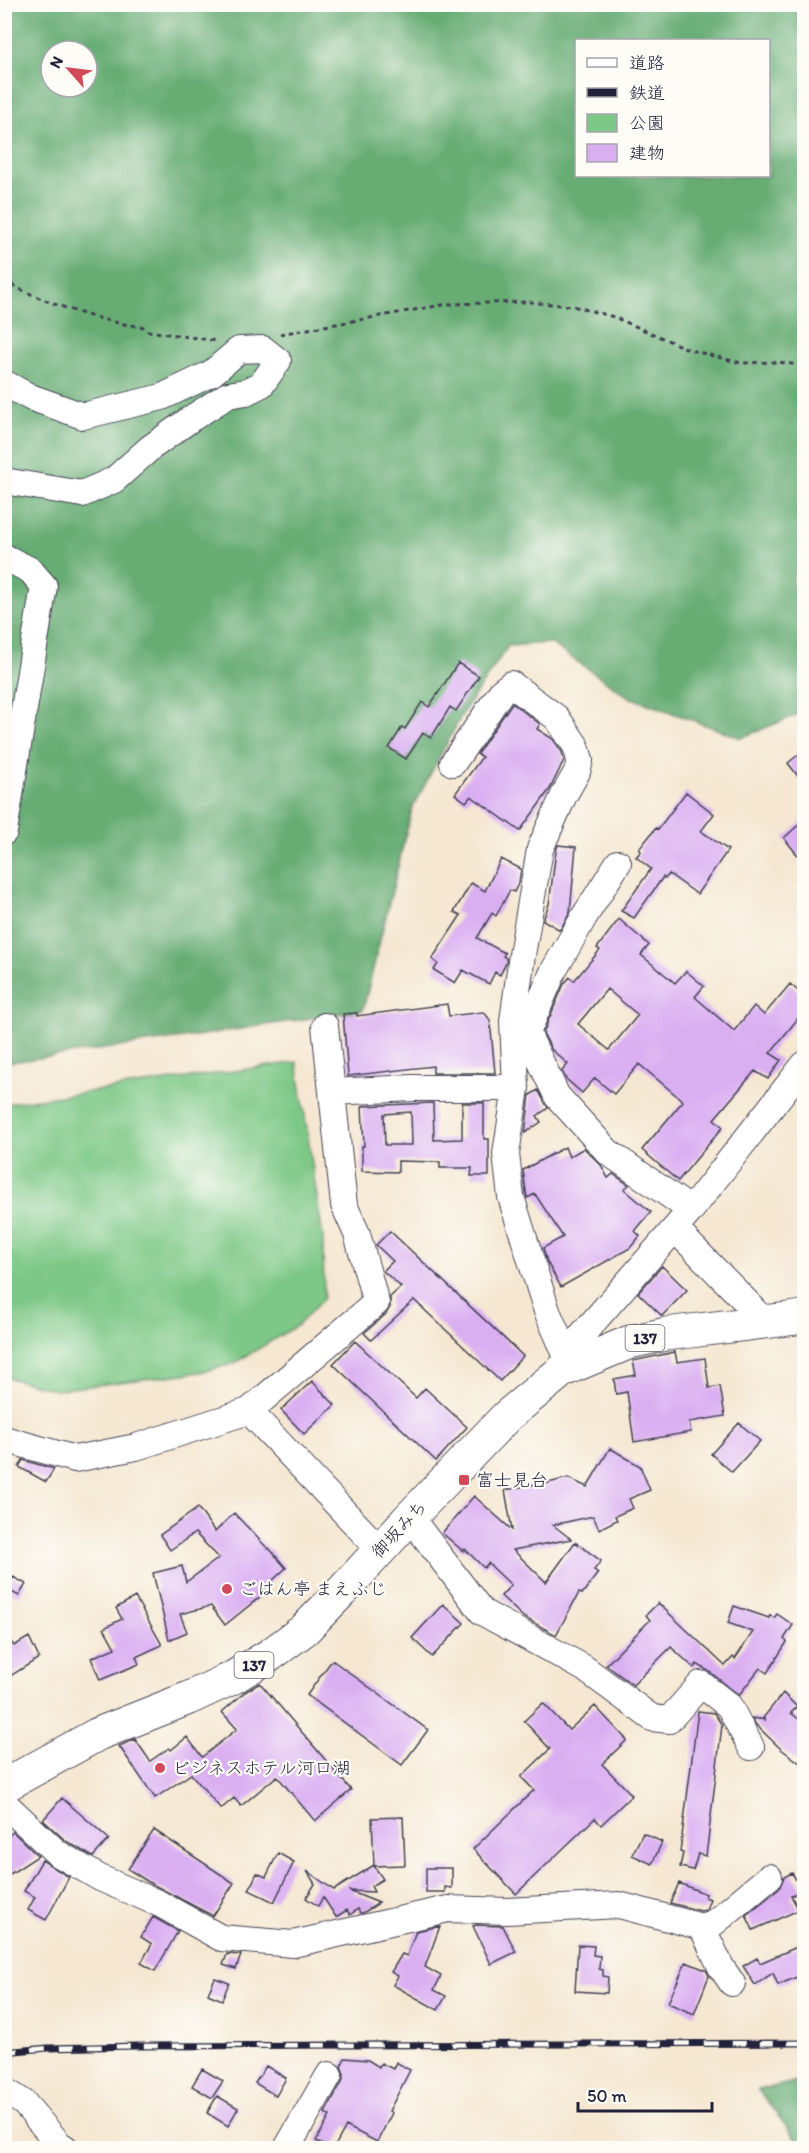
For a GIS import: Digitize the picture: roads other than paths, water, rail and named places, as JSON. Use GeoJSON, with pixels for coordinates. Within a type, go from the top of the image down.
{"type":"FeatureCollection","features":[{"type":"Feature","properties":{"kind":"highway","name":"御坂みち"},"geometry":{"type":"LineString","coordinates":[[4,1786],[98,1734],[189,1698],[234,1677],[270,1655],[304,1630],[507,1416],[563,1370],[630,1342],[666,1334],[804,1317]]}},
{"type":"Feature","properties":{"kind":"street"},"geometry":{"type":"LineString","coordinates":[[4,383],[30,397],[83,416],[162,397],[212,373],[239,350],[263,349],[278,361],[262,384],[246,392],[228,395],[150,448],[114,480],[82,494],[4,481]]}},
{"type":"Feature","properties":{"kind":"street"},"geometry":{"type":"LineString","coordinates":[[4,556],[30,570],[44,586],[4,832]]}},
{"type":"Feature","properties":{"kind":"street"},"geometry":{"type":"LineString","coordinates":[[453,763],[502,691],[511,684],[557,718],[576,746],[580,760],[577,772],[540,849],[513,1021],[516,1088],[506,1154],[511,1197],[547,1311],[571,1366]]}},
{"type":"Feature","properties":{"kind":"street"},"geometry":{"type":"LineString","coordinates":[[618,863],[553,972],[527,1033],[557,1096],[608,1152],[683,1219],[766,1322]]}},
{"type":"Feature","properties":{"kind":"street"},"geometry":{"type":"LineString","coordinates":[[4,1439],[75,1459],[136,1447],[249,1411],[376,1303],[357,1234],[344,1205],[324,1026]]}},
{"type":"Feature","properties":{"kind":"street"},"geometry":{"type":"LineString","coordinates":[[571,1366],[581,1336],[683,1219],[804,1065]]}},
{"type":"Feature","properties":{"kind":"street"},"geometry":{"type":"LineString","coordinates":[[332,1092],[413,1088],[516,1088]]}},
{"type":"Feature","properties":{"kind":"street"},"geometry":{"type":"LineString","coordinates":[[249,1411],[380,1550]]}},
{"type":"Feature","properties":{"kind":"street"},"geometry":{"type":"LineString","coordinates":[[410,1517],[482,1612],[584,1668],[652,1718],[669,1720],[701,1683],[729,1706],[751,1747]]}},
{"type":"Feature","properties":{"kind":"street"},"geometry":{"type":"LineString","coordinates":[[4,1803],[57,1853],[100,1878],[160,1904],[221,1938],[293,1944],[448,1909],[507,1911],[619,1905],[702,1927],[715,1922],[769,1877]]}},
{"type":"Feature","properties":{"kind":"street"},"geometry":{"type":"LineString","coordinates":[[702,1927],[732,1983]]}},
{"type":"Feature","properties":{"kind":"street"},"geometry":{"type":"LineString","coordinates":[[294,2146],[329,2075]]}},
{"type":"Feature","properties":{"kind":"street"},"geometry":{"type":"LineString","coordinates":[[4,2090],[24,2103],[65,2148]]}},
{"type":"Feature","properties":{"kind":"railway"},"geometry":{"type":"LineString","coordinates":[[4,2052],[48,2048],[137,2046],[804,2043]]}},
{"type":"Feature","properties":{"kind":"place","name":"富士見台"},"geometry":{"type":"Point","coordinates":[464,1480]}},
{"type":"Feature","properties":{"kind":"place","name":"ごはん亭 まえふじ"},"geometry":{"type":"Point","coordinates":[227,1589]}},
{"type":"Feature","properties":{"kind":"place","name":"ビジネスホテル河口湖"},"geometry":{"type":"Point","coordinates":[160,1768]}}]}
